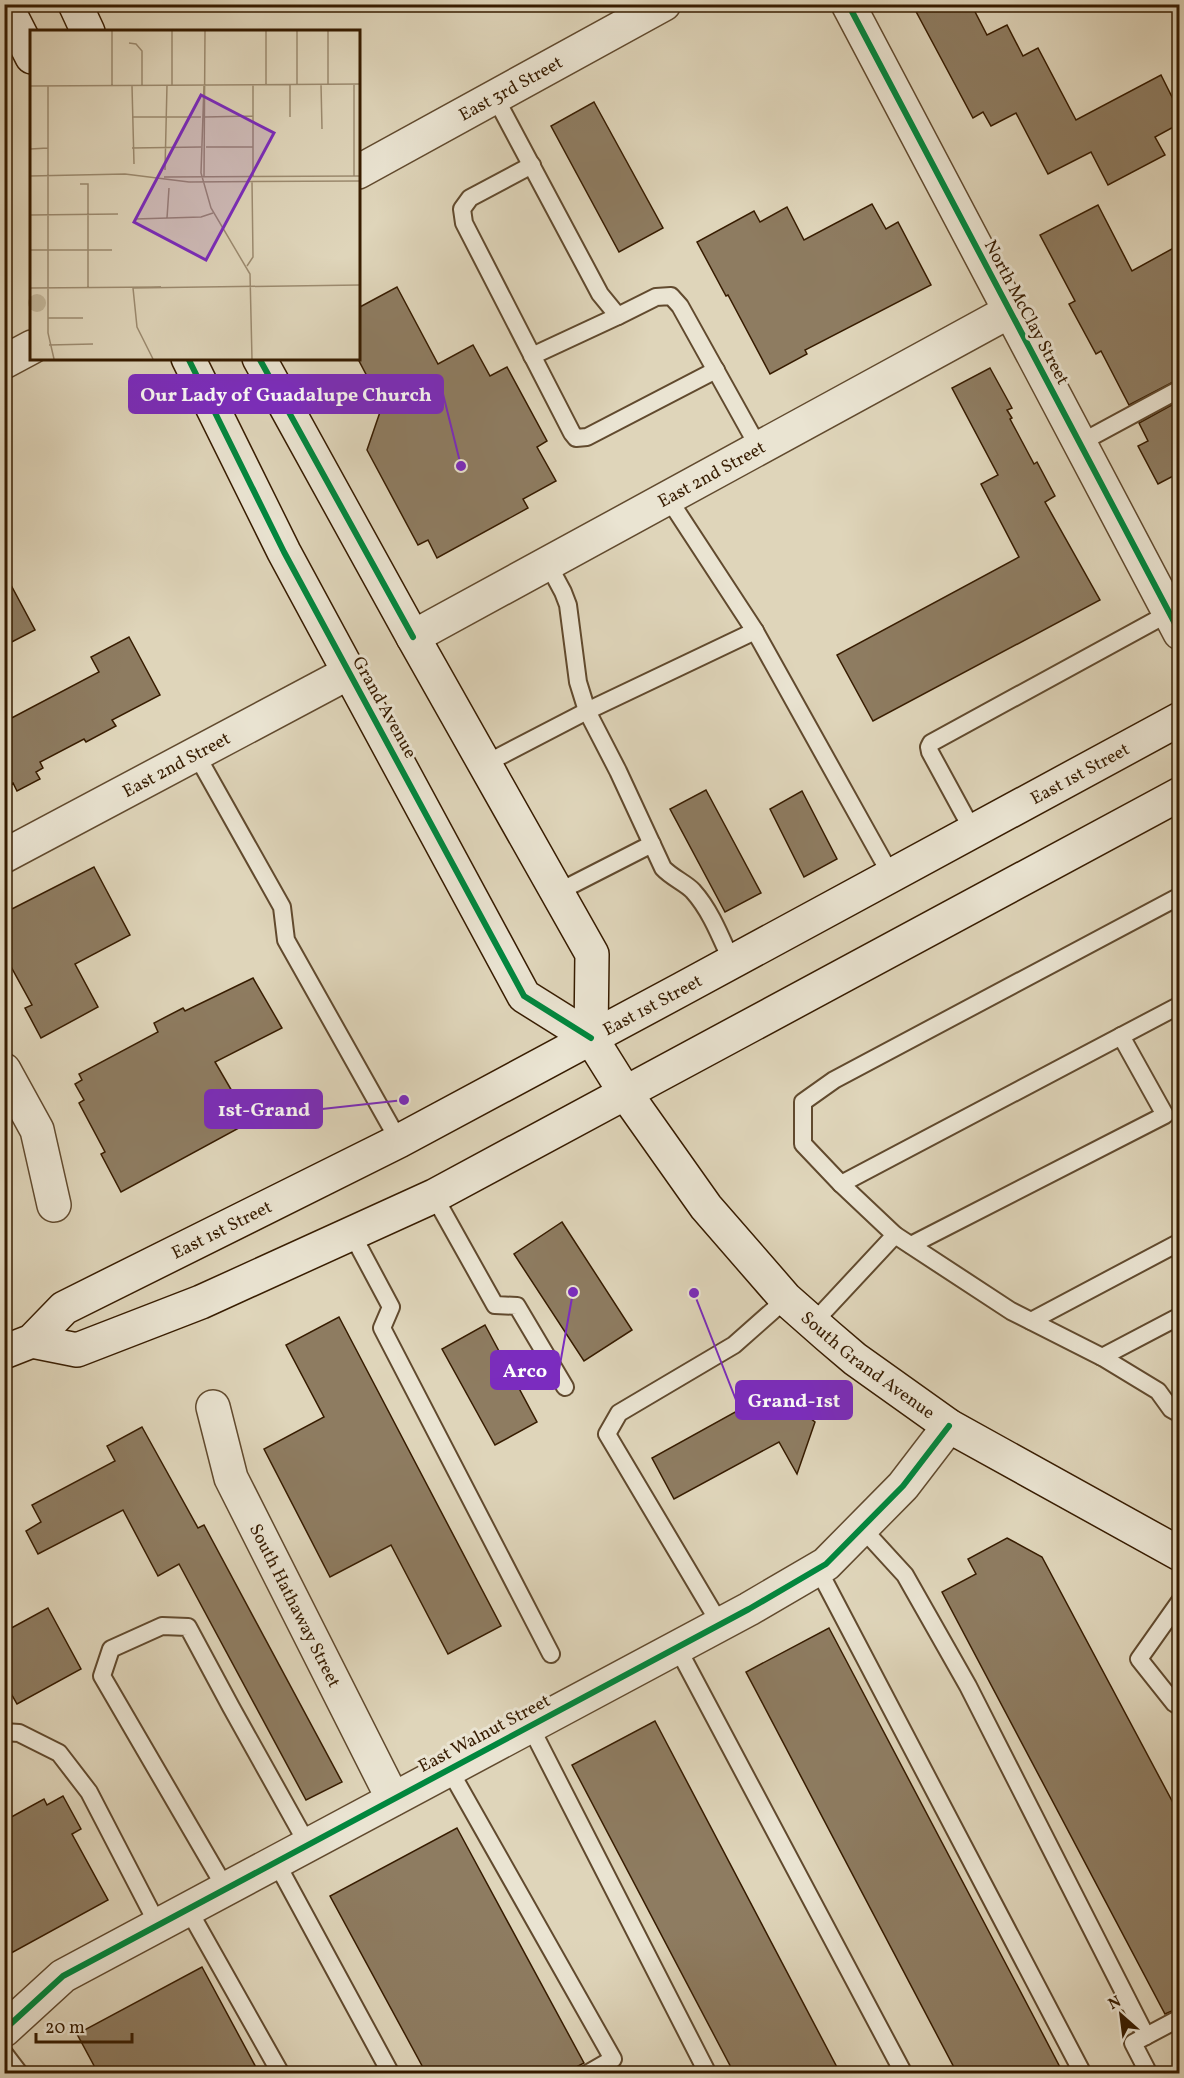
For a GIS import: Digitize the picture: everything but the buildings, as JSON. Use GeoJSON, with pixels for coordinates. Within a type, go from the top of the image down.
{"type":"FeatureCollection","features":[{"type":"Feature","properties":{"kind":"main road"},"geometry":{"type":"LineString","coordinates":[[5,4],[30,53]]}},
{"type":"Feature","properties":{"kind":"main road"},"geometry":{"type":"LineString","coordinates":[[75,4],[87,30]]}},
{"type":"Feature","properties":{"kind":"main road","name":"East 3rd Street"},"geometry":{"type":"LineString","coordinates":[[360,171],[664,4]]}},
{"type":"Feature","properties":{"kind":"main road","name":"North McClay Street"},"geometry":{"type":"LineString","coordinates":[[848,4],[1174,623]]}},
{"type":"Feature","properties":{"kind":"main road","name":"East 2nd Street"},"geometry":{"type":"LineString","coordinates":[[413,637],[1010,311]]}},
{"type":"Feature","properties":{"kind":"main road"},"geometry":{"type":"LineString","coordinates":[[4,362],[30,348]]}},
{"type":"Feature","properties":{"kind":"main road","name":"Grand Avenue"},"geometry":{"type":"LineString","coordinates":[[189,360],[284,552],[524,996],[591,1038],[626,1094]]}},
{"type":"Feature","properties":{"kind":"main road"},"geometry":{"type":"LineString","coordinates":[[260,360],[592,954],[591,1038]]}},
{"type":"Feature","properties":{"kind":"main road","name":"East 2nd Street"},"geometry":{"type":"LineString","coordinates":[[4,856],[348,673]]}},
{"type":"Feature","properties":{"kind":"main road","name":"East 1st Street"},"geometry":{"type":"LineString","coordinates":[[18,1346],[64,1308],[399,1141],[1179,719]]}},
{"type":"Feature","properties":{"kind":"main road","name":"East 1st Street"},"geometry":{"type":"LineString","coordinates":[[18,1346],[77,1350],[201,1302],[434,1196],[1179,794]]}},
{"type":"Feature","properties":{"kind":"main road"},"geometry":{"type":"LineString","coordinates":[[4,1070],[37,1130],[54,1205]]}},
{"type":"Feature","properties":{"kind":"main road","name":"South Grand Avenue"},"geometry":{"type":"LineString","coordinates":[[626,1094],[706,1207],[786,1299],[855,1359],[949,1426],[1179,1554]]}},
{"type":"Feature","properties":{"kind":"main road","name":"South Hathaway Street"},"geometry":{"type":"LineString","coordinates":[[213,1407],[231,1478],[393,1799]]}},
{"type":"Feature","properties":{"kind":"main road","name":"East Walnut Street"},"geometry":{"type":"LineString","coordinates":[[4,2030],[63,1976],[720,1624],[826,1564],[903,1486],[949,1426]]}},
{"type":"Feature","properties":{"kind":"lane"},"geometry":{"type":"LineString","coordinates":[[495,97],[600,294],[618,316]]}},
{"type":"Feature","properties":{"kind":"lane"},"geometry":{"type":"LineString","coordinates":[[532,165],[470,198],[462,209],[464,223],[576,438],[587,437],[716,370]]}},
{"type":"Feature","properties":{"kind":"lane"},"geometry":{"type":"LineString","coordinates":[[532,356],[656,297],[671,296],[680,306],[759,448]]}},
{"type":"Feature","properties":{"kind":"lane"},"geometry":{"type":"LineString","coordinates":[[1080,443],[1179,389]]}},
{"type":"Feature","properties":{"kind":"lane"},"geometry":{"type":"LineString","coordinates":[[668,498],[755,631],[891,875]]}},
{"type":"Feature","properties":{"kind":"lane"},"geometry":{"type":"LineString","coordinates":[[548,564],[568,606],[578,682],[587,711],[663,868],[692,889],[712,918],[732,962]]}},
{"type":"Feature","properties":{"kind":"lane"},"geometry":{"type":"LineString","coordinates":[[973,831],[930,752],[931,743],[1174,623]]}},
{"type":"Feature","properties":{"kind":"lane"},"geometry":{"type":"LineString","coordinates":[[485,764],[587,711],[755,631]]}},
{"type":"Feature","properties":{"kind":"lane"},"geometry":{"type":"LineString","coordinates":[[196,754],[282,907],[286,940],[399,1141]]}},
{"type":"Feature","properties":{"kind":"lane"},"geometry":{"type":"LineString","coordinates":[[558,892],[652,844]]}},
{"type":"Feature","properties":{"kind":"lane"},"geometry":{"type":"LineString","coordinates":[[1179,896],[834,1080],[803,1102],[803,1144],[895,1235],[1011,1311],[1102,1358],[1158,1391],[1171,1409],[1179,1414]]}},
{"type":"Feature","properties":{"kind":"lane"},"geometry":{"type":"LineString","coordinates":[[841,1184],[1179,1005]]}},
{"type":"Feature","properties":{"kind":"lane"},"geometry":{"type":"LineString","coordinates":[[911,1245],[1172,1118],[1121,1036]]}},
{"type":"Feature","properties":{"kind":"lane"},"geometry":{"type":"LineString","coordinates":[[434,1196],[495,1305],[517,1306],[565,1387]]}},
{"type":"Feature","properties":{"kind":"lane"},"geometry":{"type":"LineString","coordinates":[[352,1234],[390,1307],[382,1328],[551,1654]]}},
{"type":"Feature","properties":{"kind":"lane"},"geometry":{"type":"LineString","coordinates":[[813,1323],[895,1235]]}},
{"type":"Feature","properties":{"kind":"lane"},"geometry":{"type":"LineString","coordinates":[[1031,1321],[1179,1242]]}},
{"type":"Feature","properties":{"kind":"lane"},"geometry":{"type":"LineString","coordinates":[[720,1624],[607,1434],[619,1413],[734,1345],[786,1299]]}},
{"type":"Feature","properties":{"kind":"lane"},"geometry":{"type":"LineString","coordinates":[[1102,1358],[1179,1316]]}},
{"type":"Feature","properties":{"kind":"lane"},"geometry":{"type":"LineString","coordinates":[[862,1528],[905,1575],[968,1686],[1146,2036]]}},
{"type":"Feature","properties":{"kind":"lane"},"geometry":{"type":"LineString","coordinates":[[818,1569],[1083,2073]]}},
{"type":"Feature","properties":{"kind":"lane"},"geometry":{"type":"LineString","coordinates":[[1179,1601],[1139,1659],[1179,1707]]}},
{"type":"Feature","properties":{"kind":"lane"},"geometry":{"type":"LineString","coordinates":[[226,1889],[102,1676],[111,1649],[162,1626],[188,1627],[308,1845]]}},
{"type":"Feature","properties":{"kind":"lane"},"geometry":{"type":"LineString","coordinates":[[677,1647],[904,2073]]}},
{"type":"Feature","properties":{"kind":"lane"},"geometry":{"type":"LineString","coordinates":[[530,1726],[708,2073]]}},
{"type":"Feature","properties":{"kind":"lane"},"geometry":{"type":"LineString","coordinates":[[4,1732],[20,1733],[59,1753],[89,1792],[158,1925]]}},
{"type":"Feature","properties":{"kind":"lane"},"geometry":{"type":"LineString","coordinates":[[449,1769],[613,2059],[587,2073]]}},
{"type":"Feature","properties":{"kind":"lane"},"geometry":{"type":"LineString","coordinates":[[276,1862],[391,2073]]}},
{"type":"Feature","properties":{"kind":"lane"},"geometry":{"type":"LineString","coordinates":[[188,1909],[281,2073]]}},
{"type":"Feature","properties":{"kind":"lane"},"geometry":{"type":"LineString","coordinates":[[1149,2073],[1133,2043],[1179,2018]]}},
{"type":"Feature","properties":{"kind":"lane"},"geometry":{"type":"LineString","coordinates":[[4,2053],[20,2073]]}},
{"type":"Feature","properties":{"kind":"cycle path"},"geometry":{"type":"LineString","coordinates":[[848,4],[1180,633]]}},
{"type":"Feature","properties":{"kind":"cycle path"},"geometry":{"type":"LineString","coordinates":[[189,360],[284,552],[524,996],[591,1038]]}},
{"type":"Feature","properties":{"kind":"cycle path"},"geometry":{"type":"LineString","coordinates":[[260,360],[413,637]]}},
{"type":"Feature","properties":{"kind":"cycle path"},"geometry":{"type":"LineString","coordinates":[[4,2030],[63,1976],[749,1609],[826,1564],[903,1486],[949,1426]]}},
{"type":"Feature","properties":{"kind":"place","name":"Our Lady of Guadalupe Church"},"geometry":{"type":"Point","coordinates":[461,466]}},
{"type":"Feature","properties":{"kind":"place","name":"1st-Grand"},"geometry":{"type":"Point","coordinates":[404,1100]}},
{"type":"Feature","properties":{"kind":"place","name":"Arco"},"geometry":{"type":"Point","coordinates":[573,1292]}},
{"type":"Feature","properties":{"kind":"place","name":"Grand-1st"},"geometry":{"type":"Point","coordinates":[694,1293]}}]}
